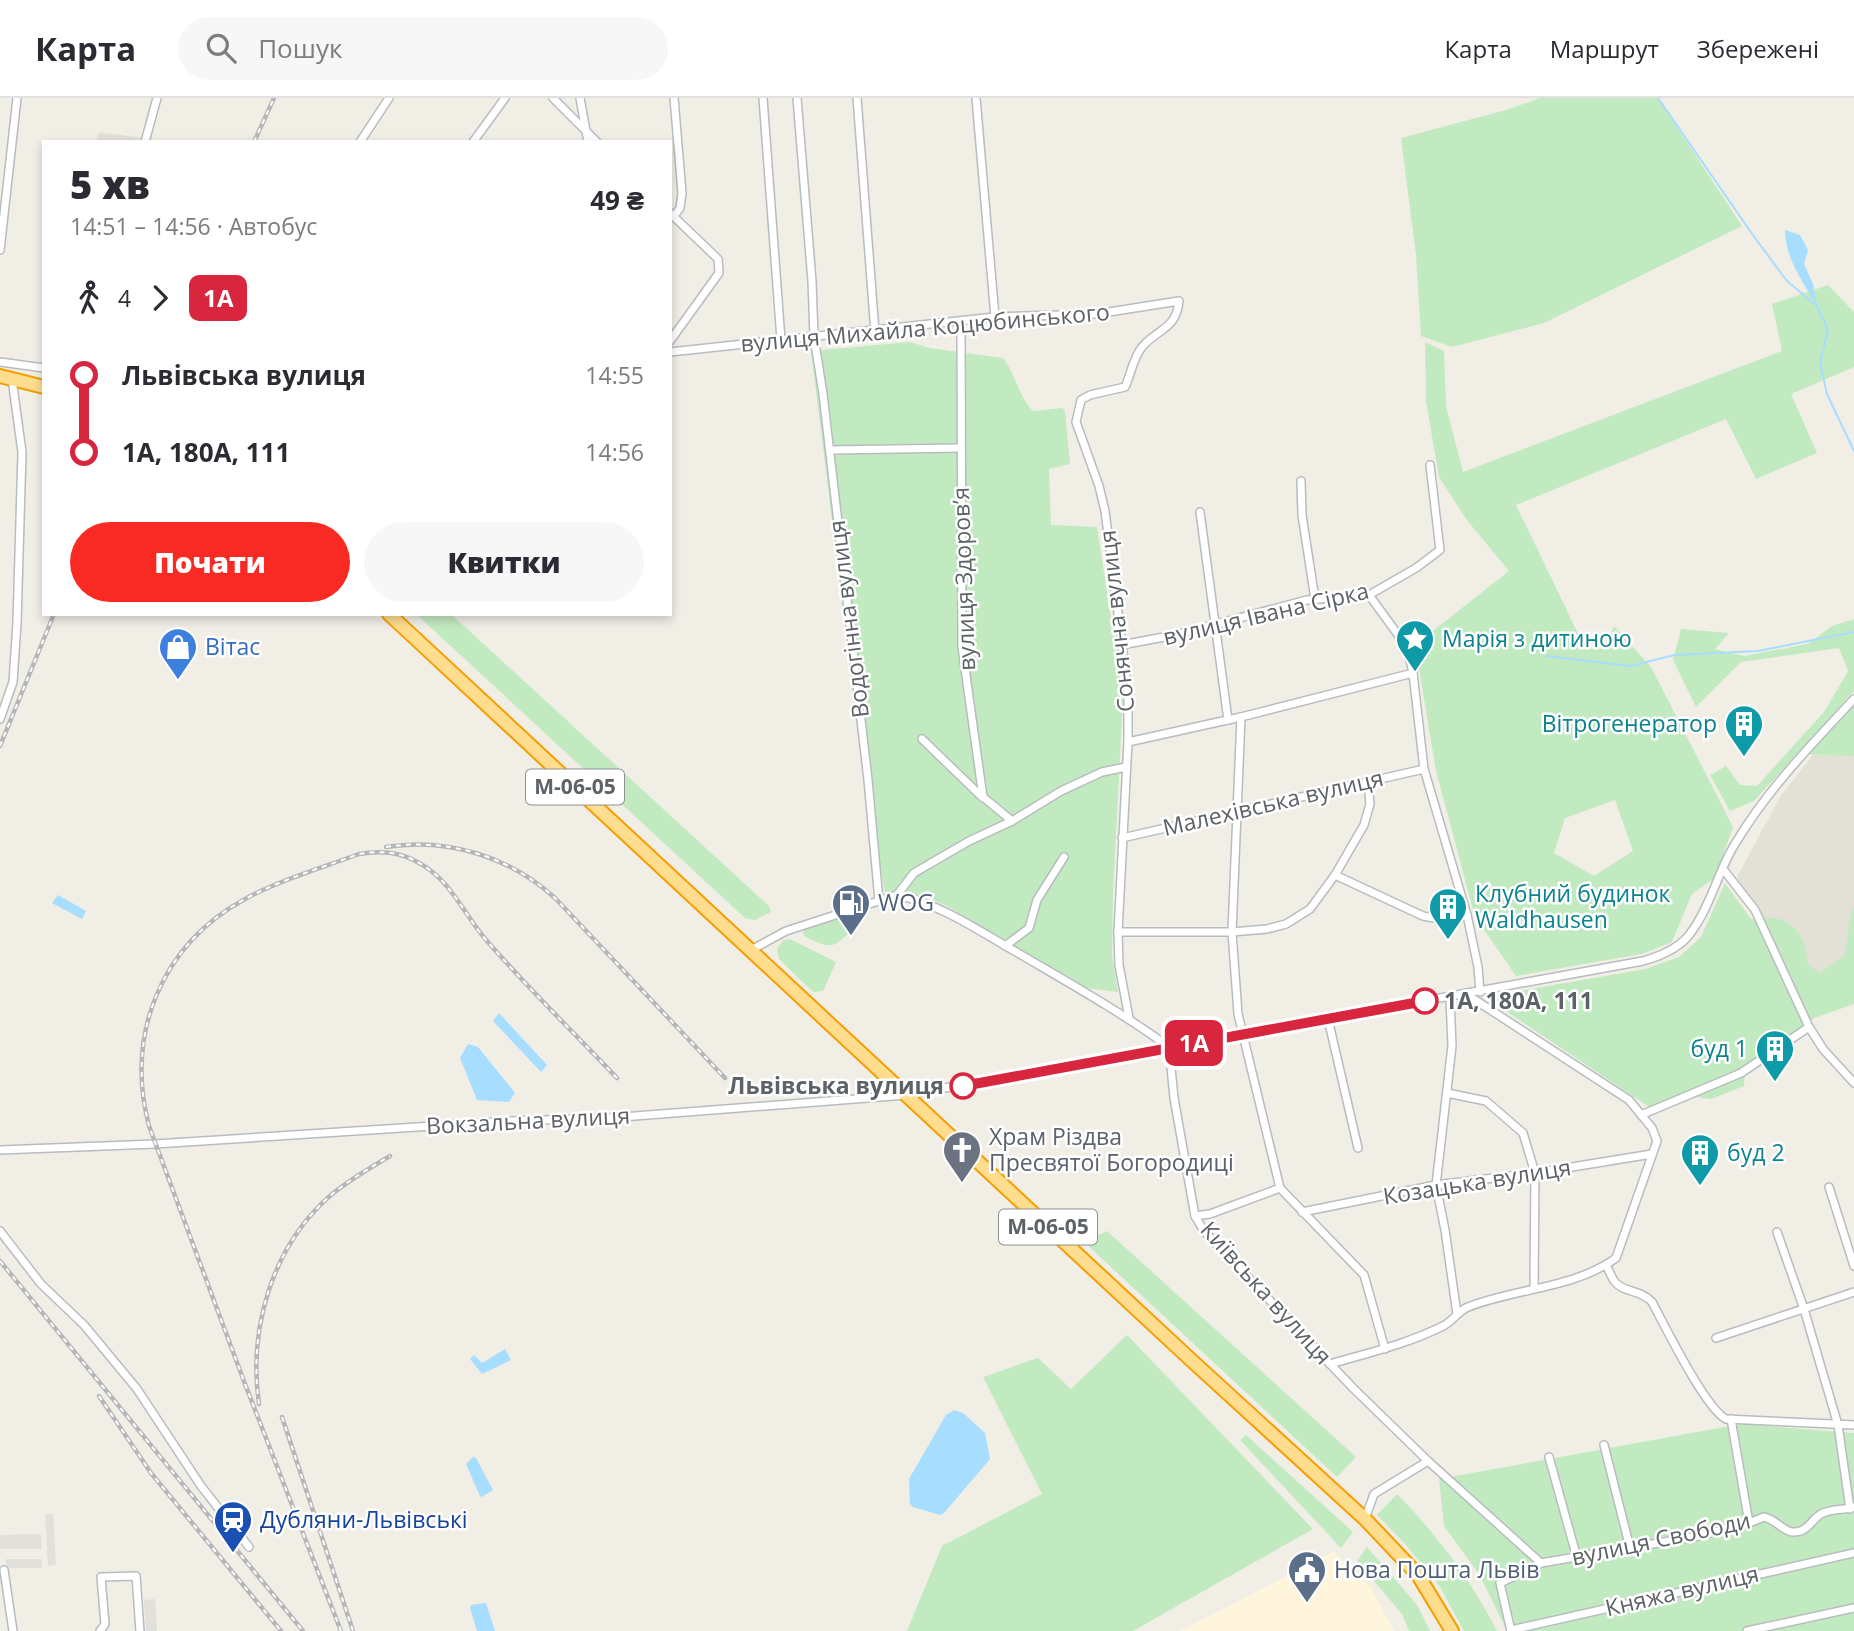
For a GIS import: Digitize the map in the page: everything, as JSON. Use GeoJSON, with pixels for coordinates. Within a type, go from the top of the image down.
{"type":"FeatureCollection","features":[{"type":"Feature","properties":{"kind":"highway"},"geometry":{"type":"LineString","coordinates":[[6,377],[42,386]]}},
{"type":"Feature","properties":{"kind":"highway","name":"М-06-05"},"geometry":{"type":"LineString","coordinates":[[391,616],[1365,1519],[1418,1575],[1452,1631]]}},
{"type":"Feature","properties":{"kind":"street"},"geometry":{"type":"LineString","coordinates":[[0,250],[17,98]]}},
{"type":"Feature","properties":{"kind":"street"},"geometry":{"type":"LineString","coordinates":[[146,140],[157,98]]}},
{"type":"Feature","properties":{"kind":"street"},"geometry":{"type":"LineString","coordinates":[[361,140],[388,98]]}},
{"type":"Feature","properties":{"kind":"street"},"geometry":{"type":"LineString","coordinates":[[474,140],[505,98]]}},
{"type":"Feature","properties":{"kind":"street"},"geometry":{"type":"LineString","coordinates":[[553,98],[595,140]]}},
{"type":"Feature","properties":{"kind":"street"},"geometry":{"type":"LineString","coordinates":[[580,98],[588,140]]}},
{"type":"Feature","properties":{"kind":"street"},"geometry":{"type":"LineString","coordinates":[[672,338],[719,273],[718,259],[672,215],[680,208],[682,193],[674,98]]}},
{"type":"Feature","properties":{"kind":"street"},"geometry":{"type":"LineString","coordinates":[[763,98],[781,340]]}},
{"type":"Feature","properties":{"kind":"street","name":"Водогінна вулиця"},"geometry":{"type":"LineString","coordinates":[[797,98],[814,337],[830,450],[868,780],[879,901]]}},
{"type":"Feature","properties":{"kind":"street"},"geometry":{"type":"LineString","coordinates":[[857,98],[875,331]]}},
{"type":"Feature","properties":{"kind":"street"},"geometry":{"type":"LineString","coordinates":[[976,98],[995,317]]}},
{"type":"Feature","properties":{"kind":"street","name":"вулиця Михайла Коцюбинського"},"geometry":{"type":"LineString","coordinates":[[672,352],[995,317],[1096,314],[1179,302],[1177,314],[1171,324],[1141,348],[1125,387]]}},
{"type":"Feature","properties":{"kind":"street","name":"вулиця Здоровʼя"},"geometry":{"type":"LineString","coordinates":[[961,321],[962,647],[983,797]]}},
{"type":"Feature","properties":{"kind":"street"},"geometry":{"type":"LineString","coordinates":[[0,362],[42,368]]}},
{"type":"Feature","properties":{"kind":"street"},"geometry":{"type":"LineString","coordinates":[[0,719],[13,682],[22,453],[6,377]]}},
{"type":"Feature","properties":{"kind":"street","name":"Сонячна вулиця"},"geometry":{"type":"LineString","coordinates":[[1125,387],[1090,395],[1081,400],[1076,422],[1105,511],[1128,692],[1118,932],[1119,965],[1129,1018]]}},
{"type":"Feature","properties":{"kind":"street"},"geometry":{"type":"LineString","coordinates":[[830,450],[961,448]]}},
{"type":"Feature","properties":{"kind":"street","name":"вулиця Івана Сірка"},"geometry":{"type":"LineString","coordinates":[[1121,645],[1175,635],[1315,599],[1369,595],[1416,568],[1440,550],[1430,465]]}},
{"type":"Feature","properties":{"kind":"street"},"geometry":{"type":"LineString","coordinates":[[1301,481],[1302,514],[1315,599]]}},
{"type":"Feature","properties":{"kind":"street"},"geometry":{"type":"LineString","coordinates":[[1200,512],[1228,720]]}},
{"type":"Feature","properties":{"kind":"street"},"geometry":{"type":"LineString","coordinates":[[1369,595],[1407,647],[1413,673],[1424,769],[1467,915],[1479,967],[1480,992]]}},
{"type":"Feature","properties":{"kind":"street"},"geometry":{"type":"LineString","coordinates":[[1128,742],[1241,717],[1413,673]]}},
{"type":"Feature","properties":{"kind":"street","name":"Вокзальна вулиця"},"geometry":{"type":"LineString","coordinates":[[0,1150],[150,1145],[609,1118],[906,1095],[1480,992],[1657,957],[1672,949],[1693,931],[1743,830],[1803,754],[1854,699]]}},
{"type":"Feature","properties":{"kind":"street"},"geometry":{"type":"LineString","coordinates":[[1241,717],[1233,932],[1238,1014],[1280,1188],[1364,1275],[1385,1349]]}},
{"type":"Feature","properties":{"kind":"street"},"geometry":{"type":"LineString","coordinates":[[922,739],[1012,821]]}},
{"type":"Feature","properties":{"kind":"street"},"geometry":{"type":"LineString","coordinates":[[751,950],[786,931],[897,895],[914,873],[969,841],[1012,821],[1061,791],[1102,772],[1126,767]]}},
{"type":"Feature","properties":{"kind":"street","name":"Малехівська вулиця"},"geometry":{"type":"LineString","coordinates":[[1122,838],[1424,769]]}},
{"type":"Feature","properties":{"kind":"street"},"geometry":{"type":"LineString","coordinates":[[1118,932],[1233,932],[1267,929],[1286,924],[1310,909],[1335,875],[1364,825],[1370,804],[1368,782]]}},
{"type":"Feature","properties":{"kind":"street"},"geometry":{"type":"LineString","coordinates":[[1005,946],[1029,928],[1037,900],[1064,857]]}},
{"type":"Feature","properties":{"kind":"street"},"geometry":{"type":"LineString","coordinates":[[1723,869],[1755,910],[1809,1027],[1823,1049],[1854,1083]]}},
{"type":"Feature","properties":{"kind":"street"},"geometry":{"type":"LineString","coordinates":[[1335,875],[1423,916],[1434,918],[1467,915]]}},
{"type":"Feature","properties":{"kind":"street"},"geometry":{"type":"LineString","coordinates":[[897,895],[938,908],[1129,1018],[1169,1047]]}},
{"type":"Feature","properties":{"kind":"street"},"geometry":{"type":"LineString","coordinates":[[1330,1364],[1385,1349],[1446,1325],[1467,1308],[1534,1288],[1556,1285],[1606,1265],[1616,1258],[1657,1141],[1652,1128],[1629,1100],[1466,994]]}},
{"type":"Feature","properties":{"kind":"street"},"geometry":{"type":"LineString","coordinates":[[1450,997],[1452,1046],[1436,1185],[1457,1314]]}},
{"type":"Feature","properties":{"kind":"street"},"geometry":{"type":"LineString","coordinates":[[1328,1019],[1358,1148]]}},
{"type":"Feature","properties":{"kind":"street"},"geometry":{"type":"LineString","coordinates":[[1641,1115],[1741,1073],[1809,1027]]}},
{"type":"Feature","properties":{"kind":"street","name":"Київська вулиця"},"geometry":{"type":"LineString","coordinates":[[1169,1047],[1174,1098],[1195,1216],[1204,1231],[1330,1364],[1428,1461],[1541,1563]]}},
{"type":"Feature","properties":{"kind":"street"},"geometry":{"type":"LineString","coordinates":[[1447,1093],[1486,1101],[1522,1133],[1535,1173],[1534,1288]]}},
{"type":"Feature","properties":{"kind":"street","name":"Козацька вулиця"},"geometry":{"type":"LineString","coordinates":[[1302,1212],[1436,1185],[1535,1173],[1652,1154]]}},
{"type":"Feature","properties":{"kind":"street"},"geometry":{"type":"LineString","coordinates":[[1829,1186],[1854,1266]]}},
{"type":"Feature","properties":{"kind":"street"},"geometry":{"type":"LineString","coordinates":[[1195,1216],[1210,1214],[1280,1188]]}},
{"type":"Feature","properties":{"kind":"street"},"geometry":{"type":"LineString","coordinates":[[0,1231],[41,1284],[84,1325],[137,1389],[201,1486],[249,1547]]}},
{"type":"Feature","properties":{"kind":"street"},"geometry":{"type":"LineString","coordinates":[[1777,1232],[1804,1309],[1838,1424],[1852,1508]]}},
{"type":"Feature","properties":{"kind":"street"},"geometry":{"type":"LineString","coordinates":[[1606,1265],[1615,1282],[1644,1294],[1652,1302],[1712,1406],[1721,1416],[1731,1419],[1854,1426]]}},
{"type":"Feature","properties":{"kind":"street"},"geometry":{"type":"LineString","coordinates":[[1716,1338],[1854,1292]]}},
{"type":"Feature","properties":{"kind":"street"},"geometry":{"type":"LineString","coordinates":[[1731,1419],[1749,1523]]}},
{"type":"Feature","properties":{"kind":"street"},"geometry":{"type":"LineString","coordinates":[[1604,1444],[1630,1548]]}},
{"type":"Feature","properties":{"kind":"street"},"geometry":{"type":"LineString","coordinates":[[1549,1457],[1577,1558]]}},
{"type":"Feature","properties":{"kind":"street"},"geometry":{"type":"LineString","coordinates":[[1365,1519],[1374,1494],[1428,1461]]}},
{"type":"Feature","properties":{"kind":"street","name":"вулиця Свободи"},"geometry":{"type":"LineString","coordinates":[[1541,1563],[1630,1548],[1749,1523],[1763,1517],[1794,1532],[1807,1527],[1824,1513],[1852,1508]]}},
{"type":"Feature","properties":{"kind":"street","name":"Княжа вулиця"},"geometry":{"type":"LineString","coordinates":[[1511,1631],[1854,1553]]}},
{"type":"Feature","properties":{"kind":"street"},"geometry":{"type":"LineString","coordinates":[[1511,1631],[1500,1583],[1541,1563]]}},
{"type":"Feature","properties":{"kind":"street"},"geometry":{"type":"LineString","coordinates":[[4,1570],[13,1631]]}},
{"type":"Feature","properties":{"kind":"street"},"geometry":{"type":"LineString","coordinates":[[100,1631],[105,1623],[102,1577],[136,1576],[140,1631]]}},
{"type":"Feature","properties":{"kind":"street"},"geometry":{"type":"LineString","coordinates":[[1747,1631],[1854,1608]]}},
{"type":"Feature","properties":{"kind":"shaded area"},"geometry":{"type":"Polygon","coordinates":[[[99,132],[142,138],[142,140],[97,140],[99,132]]]}},
{"type":"Feature","properties":{"kind":"shaded area"},"geometry":{"type":"Polygon","coordinates":[[[1813,755],[1854,755],[1854,1003],[1812,1017],[1771,932],[1737,877],[1780,797],[1813,755]]]}},
{"type":"Feature","properties":{"kind":"shaded area"},"geometry":{"type":"Polygon","coordinates":[[[45,1514],[53,1514],[56,1565],[48,1566],[45,1514]]]}},
{"type":"Feature","properties":{"kind":"shaded area"},"geometry":{"type":"Polygon","coordinates":[[[41,1534],[42,1549],[0,1549],[0,1535],[41,1534]]]}},
{"type":"Feature","properties":{"kind":"shaded area","name":"Нова Пошта Львів"},"geometry":{"type":"Polygon","coordinates":[[[1334,1552],[1371,1588],[1394,1631],[1180,1631],[1334,1552]]]}},
{"type":"Feature","properties":{"kind":"shaded area"},"geometry":{"type":"Polygon","coordinates":[[[6,1559],[42,1559],[42,1568],[7,1568],[6,1559]]]}},
{"type":"Feature","properties":{"kind":"shaded area"},"geometry":{"type":"Polygon","coordinates":[[[155,1599],[157,1631],[146,1631],[144,1600],[155,1599]]]}},
{"type":"Feature","properties":{"kind":"green space"},"geometry":{"type":"Polygon","coordinates":[[[1540,98],[1658,98],[1742,226],[1544,323],[1452,347],[1421,336],[1416,255],[1401,138],[1506,110],[1540,98]]]}},
{"type":"Feature","properties":{"kind":"green space"},"geometry":{"type":"Polygon","coordinates":[[[1828,285],[1854,312],[1854,367],[1791,394],[1817,453],[1756,479],[1726,419],[1516,505],[1585,648],[1604,649],[1614,626],[1651,667],[1733,827],[1715,878],[1692,894],[1672,942],[1642,954],[1516,976],[1475,917],[1436,771],[1415,645],[1509,571],[1466,519],[1439,477],[1426,401],[1425,342],[1444,351],[1446,406],[1463,472],[1782,351],[1772,304],[1828,285]],[[1615,800],[1565,818],[1554,853],[1594,876],[1633,851],[1615,800]]]}},
{"type":"Feature","properties":{"kind":"green space"},"geometry":{"type":"Polygon","coordinates":[[[910,342],[929,348],[1003,358],[1033,411],[1062,408],[1065,411],[1070,464],[1049,469],[1051,525],[1097,527],[1123,696],[1112,955],[1118,992],[1086,988],[941,903],[910,894],[885,893],[860,745],[811,351],[910,342]]]}},
{"type":"Feature","properties":{"kind":"green space"},"geometry":{"type":"Polygon","coordinates":[[[418,616],[453,616],[769,906],[771,912],[755,920],[745,918],[418,616]]]}},
{"type":"Feature","properties":{"kind":"green space"},"geometry":{"type":"Polygon","coordinates":[[[1854,619],[1854,691],[1754,801],[1730,811],[1710,775],[1726,766],[1740,785],[1757,786],[1824,712],[1848,671],[1839,648],[1741,662],[1696,707],[1673,660],[1681,629],[1729,633],[1715,649],[1744,656],[1808,644],[1832,626],[1854,619]]]}},
{"type":"Feature","properties":{"kind":"green space"},"geometry":{"type":"Polygon","coordinates":[[[1854,699],[1854,756],[1803,754],[1854,699]]]}},
{"type":"Feature","properties":{"kind":"green space"},"geometry":{"type":"Polygon","coordinates":[[[1725,883],[1751,919],[1776,918],[1792,925],[1803,942],[1807,963],[1819,973],[1845,955],[1854,907],[1854,1004],[1814,1018],[1745,1070],[1744,1086],[1711,1099],[1689,1096],[1655,1111],[1485,997],[1645,969],[1679,957],[1701,937],[1725,883]]]}},
{"type":"Feature","properties":{"kind":"green space"},"geometry":{"type":"Polygon","coordinates":[[[847,915],[855,919],[856,925],[837,943],[820,944],[803,935],[804,929],[847,915]]]}},
{"type":"Feature","properties":{"kind":"green space"},"geometry":{"type":"Polygon","coordinates":[[[790,939],[836,962],[823,991],[813,992],[779,959],[777,949],[783,940],[790,939]]]}},
{"type":"Feature","properties":{"kind":"green space"},"geometry":{"type":"Polygon","coordinates":[[[1107,1231],[1356,1457],[1337,1477],[1084,1242],[1107,1231]]]}},
{"type":"Feature","properties":{"kind":"green space"},"geometry":{"type":"Polygon","coordinates":[[[1127,1335],[1313,1529],[1133,1631],[907,1631],[942,1546],[1042,1494],[983,1377],[1038,1358],[1071,1389],[1127,1335]]]}},
{"type":"Feature","properties":{"kind":"green space"},"geometry":{"type":"Polygon","coordinates":[[[1741,1424],[1854,1433],[1854,1631],[1507,1631],[1479,1574],[1444,1526],[1439,1479],[1741,1424]]]}},
{"type":"Feature","properties":{"kind":"green space"},"geometry":{"type":"Polygon","coordinates":[[[1246,1435],[1353,1532],[1341,1548],[1240,1440],[1246,1435]]]}},
{"type":"Feature","properties":{"kind":"green space"},"geometry":{"type":"Polygon","coordinates":[[[1397,1494],[1452,1559],[1497,1631],[1464,1631],[1440,1587],[1377,1515],[1397,1494]]]}},
{"type":"Feature","properties":{"kind":"green space"},"geometry":{"type":"Polygon","coordinates":[[[1367,1547],[1417,1605],[1430,1631],[1409,1631],[1402,1614],[1357,1561],[1367,1547]]]}},
{"type":"Feature","properties":{"kind":"water"},"geometry":{"type":"Polygon","coordinates":[[[1785,230],[1800,235],[1808,250],[1804,264],[1813,284],[1817,306],[1791,260],[1785,230]]]}},
{"type":"Feature","properties":{"kind":"water"},"geometry":{"type":"Polygon","coordinates":[[[58,895],[86,911],[82,919],[52,903],[58,895]]]}},
{"type":"Feature","properties":{"kind":"water"},"geometry":{"type":"Polygon","coordinates":[[[499,1013],[547,1065],[541,1072],[493,1021],[499,1013]]]}},
{"type":"Feature","properties":{"kind":"water"},"geometry":{"type":"Polygon","coordinates":[[[468,1044],[478,1047],[515,1093],[509,1102],[477,1100],[460,1058],[468,1044]]]}},
{"type":"Feature","properties":{"kind":"water"},"geometry":{"type":"Polygon","coordinates":[[[505,1349],[511,1360],[482,1374],[470,1359],[474,1355],[482,1363],[505,1349]]]}},
{"type":"Feature","properties":{"kind":"water"},"geometry":{"type":"Polygon","coordinates":[[[954,1410],[963,1413],[985,1433],[990,1459],[940,1515],[910,1504],[909,1479],[946,1415],[954,1410]]]}},
{"type":"Feature","properties":{"kind":"water"},"geometry":{"type":"Polygon","coordinates":[[[473,1457],[493,1490],[482,1497],[466,1464],[473,1457]]]}},
{"type":"Feature","properties":{"kind":"water"},"geometry":{"type":"Polygon","coordinates":[[[486,1603],[495,1631],[477,1631],[470,1608],[471,1605],[486,1603]]]}},
{"type":"Feature","properties":{"kind":"waterway"},"geometry":{"type":"LineString","coordinates":[[1658,98],[1787,281],[1817,306],[1828,330],[1820,363],[1827,394],[1854,451]]}},
{"type":"Feature","properties":{"kind":"waterway"},"geometry":{"type":"LineString","coordinates":[[1546,656],[1631,666],[1674,655],[1758,651],[1854,632]]}},
{"type":"Feature","properties":{"kind":"railway"},"geometry":{"type":"LineString","coordinates":[[255,140],[274,98]]}},
{"type":"Feature","properties":{"kind":"railway"},"geometry":{"type":"LineString","coordinates":[[0,746],[53,616]]}},
{"type":"Feature","properties":{"kind":"railway"},"geometry":{"type":"LineString","coordinates":[[386,847],[432,845],[455,848],[499,861],[538,884],[556,899],[725,1078]]}},
{"type":"Feature","properties":{"kind":"railway"},"geometry":{"type":"LineString","coordinates":[[341,1631],[149,1126],[143,1092],[142,1058],[156,995],[171,967],[191,941],[216,918],[245,899],[286,880],[359,854],[391,853],[414,860],[432,871],[487,941],[617,1078]]}},
{"type":"Feature","properties":{"kind":"railway"},"geometry":{"type":"LineString","coordinates":[[259,1404],[257,1347],[261,1318],[279,1264],[293,1239],[331,1195],[390,1156]]}},
{"type":"Feature","properties":{"kind":"railway"},"geometry":{"type":"LineString","coordinates":[[0,1261],[303,1631]]}},
{"type":"Feature","properties":{"kind":"railway"},"geometry":{"type":"LineString","coordinates":[[99,1396],[151,1473],[281,1631]]}},
{"type":"Feature","properties":{"kind":"railway"},"geometry":{"type":"LineString","coordinates":[[282,1417],[353,1631]]}},
{"type":"Feature","properties":{"kind":"bus line","name":"1А"},"geometry":{"type":"LineString","coordinates":[[963,1086],[1425,1001]]}},
{"type":"Feature","properties":{"kind":"place","name":"Марія з дитиною"},"geometry":{"type":"Point","coordinates":[1415,673]}},
{"type":"Feature","properties":{"kind":"place","name":"Вітас"},"geometry":{"type":"Point","coordinates":[178,681]}},
{"type":"Feature","properties":{"kind":"place","name":"Вітрогенератор"},"geometry":{"type":"Point","coordinates":[1744,758]}},
{"type":"Feature","properties":{"kind":"place","name":"WOG"},"geometry":{"type":"Point","coordinates":[851,937]}},
{"type":"Feature","properties":{"kind":"place","name":"Клубний будинок Waldhausen"},"geometry":{"type":"Point","coordinates":[1448,941]}},
{"type":"Feature","properties":{"kind":"place","name":"1А, 180А, 111"},"geometry":{"type":"Point","coordinates":[1425,1001]}},
{"type":"Feature","properties":{"kind":"place","name":"буд 1"},"geometry":{"type":"Point","coordinates":[1775,1083]}},
{"type":"Feature","properties":{"kind":"place","name":"Львівська вулиця"},"geometry":{"type":"Point","coordinates":[963,1086]}},
{"type":"Feature","properties":{"kind":"place","name":"Храм Різдва Пресвятої Богородиці"},"geometry":{"type":"Point","coordinates":[962,1184]}},
{"type":"Feature","properties":{"kind":"place","name":"буд 2"},"geometry":{"type":"Point","coordinates":[1700,1187]}},
{"type":"Feature","properties":{"kind":"place","name":"Дубляни-Львівські"},"geometry":{"type":"Point","coordinates":[233,1554]}},
{"type":"Feature","properties":{"kind":"place","name":"Нова Пошта Львів"},"geometry":{"type":"Point","coordinates":[1307,1604]}}]}
